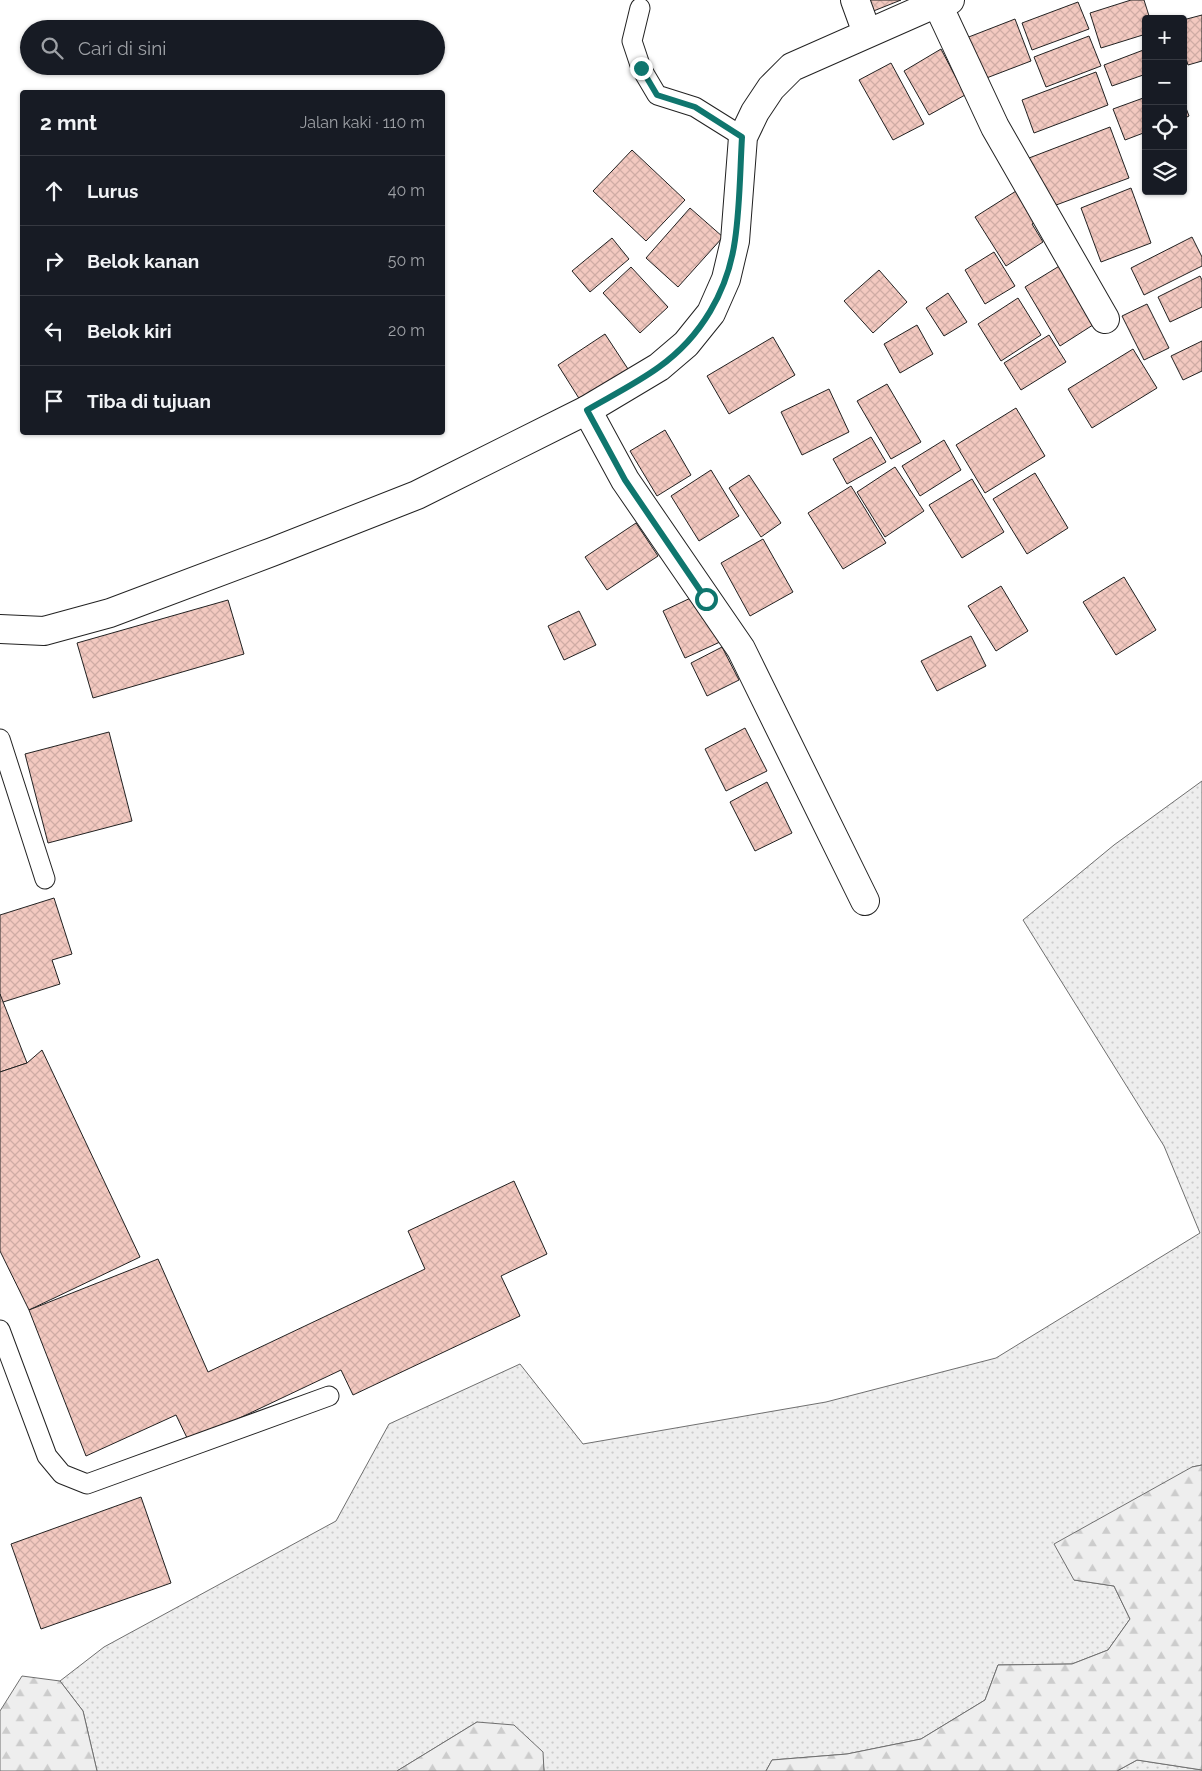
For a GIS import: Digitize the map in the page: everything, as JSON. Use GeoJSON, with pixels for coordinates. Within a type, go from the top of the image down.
{"type":"FeatureCollection","features":[{"type":"Feature","properties":{"kind":"street"},"geometry":{"type":"LineString","coordinates":[[856,0],[868,34]]}},
{"type":"Feature","properties":{"kind":"street"},"geometry":{"type":"LineString","coordinates":[[0,629],[44,632],[110,613],[281,549],[417,495],[587,410],[659,367],[686,344],[711,313],[726,279],[735,240],[742,137],[755,112],[771,88],[792,67],[943,2],[995,127],[1106,319]]}},
{"type":"Feature","properties":{"kind":"street"},"geometry":{"type":"LineString","coordinates":[[587,410],[625,480],[741,649],[865,900]]}},
{"type":"Feature","properties":{"kind":"lane"},"geometry":{"type":"LineString","coordinates":[[640,8],[632,41],[641,68],[657,95],[695,107],[742,137]]}},
{"type":"Feature","properties":{"kind":"lane"},"geometry":{"type":"LineString","coordinates":[[0,739],[45,879]]}},
{"type":"Feature","properties":{"kind":"lane"},"geometry":{"type":"LineString","coordinates":[[0,1330],[47,1456],[62,1474],[87,1484],[330,1396]]}},
{"type":"Feature","properties":{"kind":"green space"},"geometry":{"type":"Polygon","coordinates":[[[1202,781],[1202,1465],[1192,1467],[1074,1580],[1114,1586],[1130,1619],[1108,1650],[1072,1664],[998,1665],[985,1700],[921,1739],[847,1754],[772,1760],[766,1771],[544,1771],[542,1752],[477,1722],[397,1771],[97,1771],[83,1711],[60,1681],[104,1647],[336,1521],[389,1424],[520,1364],[583,1444],[826,1402],[996,1358],[1200,1233],[1164,1146],[1023,920],[1114,845],[1202,781]]]}},
{"type":"Feature","properties":{"kind":"green space"},"geometry":{"type":"Polygon","coordinates":[[[1202,1465],[1202,1770],[1137,1760],[1117,1771],[766,1771],[772,1760],[847,1754],[921,1739],[985,1700],[998,1665],[1072,1664],[1108,1650],[1130,1619],[1114,1586],[1074,1580],[1054,1544],[1192,1467],[1202,1465]]]}},
{"type":"Feature","properties":{"kind":"green space"},"geometry":{"type":"Polygon","coordinates":[[[22,1676],[60,1681],[83,1711],[97,1771],[0,1771],[0,1711],[22,1676]]]}},
{"type":"Feature","properties":{"kind":"green space"},"geometry":{"type":"Polygon","coordinates":[[[477,1722],[514,1725],[543,1752],[544,1771],[397,1771],[477,1722]]]}},
{"type":"Feature","properties":{"kind":"green space"},"geometry":{"type":"Polygon","coordinates":[[[1137,1760],[1202,1770],[1202,1771],[1117,1771],[1137,1760]]]}},
{"type":"Feature","properties":{"kind":"building"},"geometry":{"type":"Polygon","coordinates":[[[866,0],[901,0],[871,12],[866,0]]]}},
{"type":"Feature","properties":{"kind":"building"},"geometry":{"type":"Polygon","coordinates":[[[1131,0],[1144,0],[1149,15],[1142,15],[1142,35],[1101,48],[1090,13],[1131,0]]]}},
{"type":"Feature","properties":{"kind":"building"},"geometry":{"type":"Polygon","coordinates":[[[1078,2],[1089,29],[1032,50],[1022,23],[1078,2]]]}},
{"type":"Feature","properties":{"kind":"building"},"geometry":{"type":"Polygon","coordinates":[[[1202,15],[1202,61],[1188,65],[1187,62],[1187,19],[1202,15]]]}},
{"type":"Feature","properties":{"kind":"building"},"geometry":{"type":"Polygon","coordinates":[[[1015,19],[1031,61],[976,82],[961,40],[1015,19]]]}},
{"type":"Feature","properties":{"kind":"building"},"geometry":{"type":"Polygon","coordinates":[[[1089,36],[1101,66],[1046,87],[1034,57],[1089,36]]]}},
{"type":"Feature","properties":{"kind":"building"},"geometry":{"type":"Polygon","coordinates":[[[941,49],[965,95],[929,115],[904,71],[941,49]]]}},
{"type":"Feature","properties":{"kind":"building"},"geometry":{"type":"Polygon","coordinates":[[[1142,51],[1142,75],[1112,86],[1104,65],[1142,51]]]}},
{"type":"Feature","properties":{"kind":"building"},"geometry":{"type":"Polygon","coordinates":[[[891,63],[924,124],[893,140],[859,80],[891,63]]]}},
{"type":"Feature","properties":{"kind":"building"},"geometry":{"type":"Polygon","coordinates":[[[1096,72],[1108,105],[1034,133],[1022,100],[1096,72]]]}},
{"type":"Feature","properties":{"kind":"building"},"geometry":{"type":"Polygon","coordinates":[[[1142,98],[1142,134],[1125,140],[1113,109],[1142,98]]]}},
{"type":"Feature","properties":{"kind":"building"},"geometry":{"type":"Polygon","coordinates":[[[1110,127],[1129,178],[1048,208],[1029,158],[1110,127]]]}},
{"type":"Feature","properties":{"kind":"building"},"geometry":{"type":"Polygon","coordinates":[[[632,150],[685,200],[646,241],[593,191],[632,150]]]}},
{"type":"Feature","properties":{"kind":"building"},"geometry":{"type":"Polygon","coordinates":[[[1024,186],[1043,216],[1032,224],[1043,242],[1006,266],[975,217],[1024,186]]]}},
{"type":"Feature","properties":{"kind":"building"},"geometry":{"type":"Polygon","coordinates":[[[1131,188],[1151,243],[1101,262],[1081,208],[1131,188]]]}},
{"type":"Feature","properties":{"kind":"building"},"geometry":{"type":"Polygon","coordinates":[[[690,208],[723,237],[678,287],[646,258],[690,208]]]}},
{"type":"Feature","properties":{"kind":"building"},"geometry":{"type":"Polygon","coordinates":[[[1192,237],[1202,257],[1202,266],[1144,295],[1131,268],[1192,237]]]}},
{"type":"Feature","properties":{"kind":"building"},"geometry":{"type":"Polygon","coordinates":[[[612,238],[629,259],[590,292],[572,271],[612,238]]]}},
{"type":"Feature","properties":{"kind":"building"},"geometry":{"type":"Polygon","coordinates":[[[994,252],[1015,286],[985,304],[965,270],[994,252]]]}},
{"type":"Feature","properties":{"kind":"building"},"geometry":{"type":"Polygon","coordinates":[[[1061,265],[1096,323],[1060,346],[1025,287],[1061,265]]]}},
{"type":"Feature","properties":{"kind":"building"},"geometry":{"type":"Polygon","coordinates":[[[631,267],[668,307],[640,333],[603,293],[631,267]]]}},
{"type":"Feature","properties":{"kind":"building"},"geometry":{"type":"Polygon","coordinates":[[[879,270],[907,302],[873,333],[844,301],[879,270]]]}},
{"type":"Feature","properties":{"kind":"building"},"geometry":{"type":"Polygon","coordinates":[[[1200,276],[1202,280],[1202,307],[1170,322],[1158,297],[1200,276]]]}},
{"type":"Feature","properties":{"kind":"building"},"geometry":{"type":"Polygon","coordinates":[[[948,293],[967,322],[944,336],[926,308],[948,293]]]}},
{"type":"Feature","properties":{"kind":"building"},"geometry":{"type":"Polygon","coordinates":[[[1018,298],[1041,335],[1001,361],[978,324],[1018,298]]]}},
{"type":"Feature","properties":{"kind":"building"},"geometry":{"type":"Polygon","coordinates":[[[1147,304],[1169,348],[1144,360],[1122,316],[1147,304]]]}},
{"type":"Feature","properties":{"kind":"building"},"geometry":{"type":"Polygon","coordinates":[[[917,325],[933,354],[900,373],[884,344],[917,325]]]}},
{"type":"Feature","properties":{"kind":"building"},"geometry":{"type":"Polygon","coordinates":[[[605,334],[628,369],[580,400],[558,365],[605,334]]]}},
{"type":"Feature","properties":{"kind":"building"},"geometry":{"type":"Polygon","coordinates":[[[1049,335],[1066,362],[1021,390],[1004,363],[1049,335]]]}},
{"type":"Feature","properties":{"kind":"building"},"geometry":{"type":"Polygon","coordinates":[[[773,337],[795,375],[729,414],[707,376],[773,337]]]}},
{"type":"Feature","properties":{"kind":"building"},"geometry":{"type":"Polygon","coordinates":[[[1202,341],[1202,371],[1183,380],[1171,356],[1202,341]]]}},
{"type":"Feature","properties":{"kind":"building"},"geometry":{"type":"Polygon","coordinates":[[[1133,349],[1157,388],[1092,428],[1068,389],[1133,349]]]}},
{"type":"Feature","properties":{"kind":"building"},"geometry":{"type":"Polygon","coordinates":[[[887,384],[921,442],[891,459],[857,401],[887,384]]]}},
{"type":"Feature","properties":{"kind":"building"},"geometry":{"type":"Polygon","coordinates":[[[829,389],[849,432],[802,455],[781,412],[829,389]]]}},
{"type":"Feature","properties":{"kind":"building"},"geometry":{"type":"Polygon","coordinates":[[[1016,408],[1045,456],[985,493],[956,445],[1016,408]]]}},
{"type":"Feature","properties":{"kind":"building"},"geometry":{"type":"Polygon","coordinates":[[[665,430],[691,475],[657,496],[630,451],[665,430]]]}},
{"type":"Feature","properties":{"kind":"building"},"geometry":{"type":"Polygon","coordinates":[[[871,437],[886,462],[847,484],[833,459],[871,437]]]}},
{"type":"Feature","properties":{"kind":"building"},"geometry":{"type":"Polygon","coordinates":[[[944,440],[961,470],[920,496],[902,466],[944,440]]]}},
{"type":"Feature","properties":{"kind":"building"},"geometry":{"type":"Polygon","coordinates":[[[895,467],[924,511],[885,537],[857,492],[895,467]]]}},
{"type":"Feature","properties":{"kind":"building"},"geometry":{"type":"Polygon","coordinates":[[[711,470],[739,516],[699,541],[671,496],[711,470]]]}},
{"type":"Feature","properties":{"kind":"building"},"geometry":{"type":"Polygon","coordinates":[[[1035,473],[1068,528],[1027,554],[993,499],[1035,473]]]}},
{"type":"Feature","properties":{"kind":"building"},"geometry":{"type":"Polygon","coordinates":[[[749,475],[781,523],[761,537],[729,488],[749,475]]]}},
{"type":"Feature","properties":{"kind":"building"},"geometry":{"type":"Polygon","coordinates":[[[972,479],[1004,532],[962,558],[929,505],[972,479]]]}},
{"type":"Feature","properties":{"kind":"building"},"geometry":{"type":"Polygon","coordinates":[[[851,486],[886,543],[843,569],[808,513],[851,486]]]}},
{"type":"Feature","properties":{"kind":"building"},"geometry":{"type":"Polygon","coordinates":[[[636,523],[658,556],[607,590],[585,557],[636,523]]]}},
{"type":"Feature","properties":{"kind":"building"},"geometry":{"type":"Polygon","coordinates":[[[763,539],[793,592],[750,616],[721,563],[763,539]]]}},
{"type":"Feature","properties":{"kind":"building"},"geometry":{"type":"Polygon","coordinates":[[[1124,577],[1156,630],[1116,655],[1083,602],[1124,577]]]}},
{"type":"Feature","properties":{"kind":"building"},"geometry":{"type":"Polygon","coordinates":[[[1001,586],[1028,631],[996,651],[968,606],[1001,586]]]}},
{"type":"Feature","properties":{"kind":"building"},"geometry":{"type":"Polygon","coordinates":[[[697,595],[720,642],[685,658],[663,611],[697,595]]]}},
{"type":"Feature","properties":{"kind":"building"},"geometry":{"type":"Polygon","coordinates":[[[228,600],[244,654],[93,698],[77,643],[228,600]]]}},
{"type":"Feature","properties":{"kind":"building"},"geometry":{"type":"Polygon","coordinates":[[[579,611],[596,645],[564,660],[548,626],[579,611]]]}},
{"type":"Feature","properties":{"kind":"building"},"geometry":{"type":"Polygon","coordinates":[[[971,636],[986,666],[937,691],[921,661],[971,636]]]}},
{"type":"Feature","properties":{"kind":"building"},"geometry":{"type":"Polygon","coordinates":[[[722,647],[739,680],[707,696],[691,663],[722,647]]]}},
{"type":"Feature","properties":{"kind":"building"},"geometry":{"type":"Polygon","coordinates":[[[745,728],[767,771],[726,791],[705,749],[745,728]]]}},
{"type":"Feature","properties":{"kind":"building"},"geometry":{"type":"Polygon","coordinates":[[[109,732],[132,821],[48,843],[25,754],[109,732]]]}},
{"type":"Feature","properties":{"kind":"building"},"geometry":{"type":"Polygon","coordinates":[[[767,782],[792,833],[755,851],[730,802],[767,782]]]}},
{"type":"Feature","properties":{"kind":"building"},"geometry":{"type":"Polygon","coordinates":[[[54,898],[72,954],[52,960],[60,984],[0,1003],[0,915],[54,898]]]}},
{"type":"Feature","properties":{"kind":"building"},"geometry":{"type":"Polygon","coordinates":[[[0,994],[27,1063],[0,1072],[0,994]]]}},
{"type":"Feature","properties":{"kind":"building"},"geometry":{"type":"Polygon","coordinates":[[[42,1050],[140,1257],[29,1310],[0,1251],[0,1072],[27,1063],[42,1050]]]}},
{"type":"Feature","properties":{"kind":"building"},"geometry":{"type":"Polygon","coordinates":[[[514,1181],[547,1254],[501,1276],[520,1316],[353,1395],[341,1370],[189,1442],[176,1415],[86,1456],[29,1310],[158,1259],[208,1372],[425,1269],[408,1231],[514,1181]]]}},
{"type":"Feature","properties":{"kind":"building"},"geometry":{"type":"Polygon","coordinates":[[[141,1497],[171,1583],[41,1629],[11,1544],[141,1497]]]}},
{"type":"Feature","properties":{"kind":"route"},"geometry":{"type":"LineString","coordinates":[[641,68],[657,95],[695,107],[742,137],[735,240],[726,279],[711,313],[686,344],[659,367],[587,410],[625,480],[706,599]]}}]}
